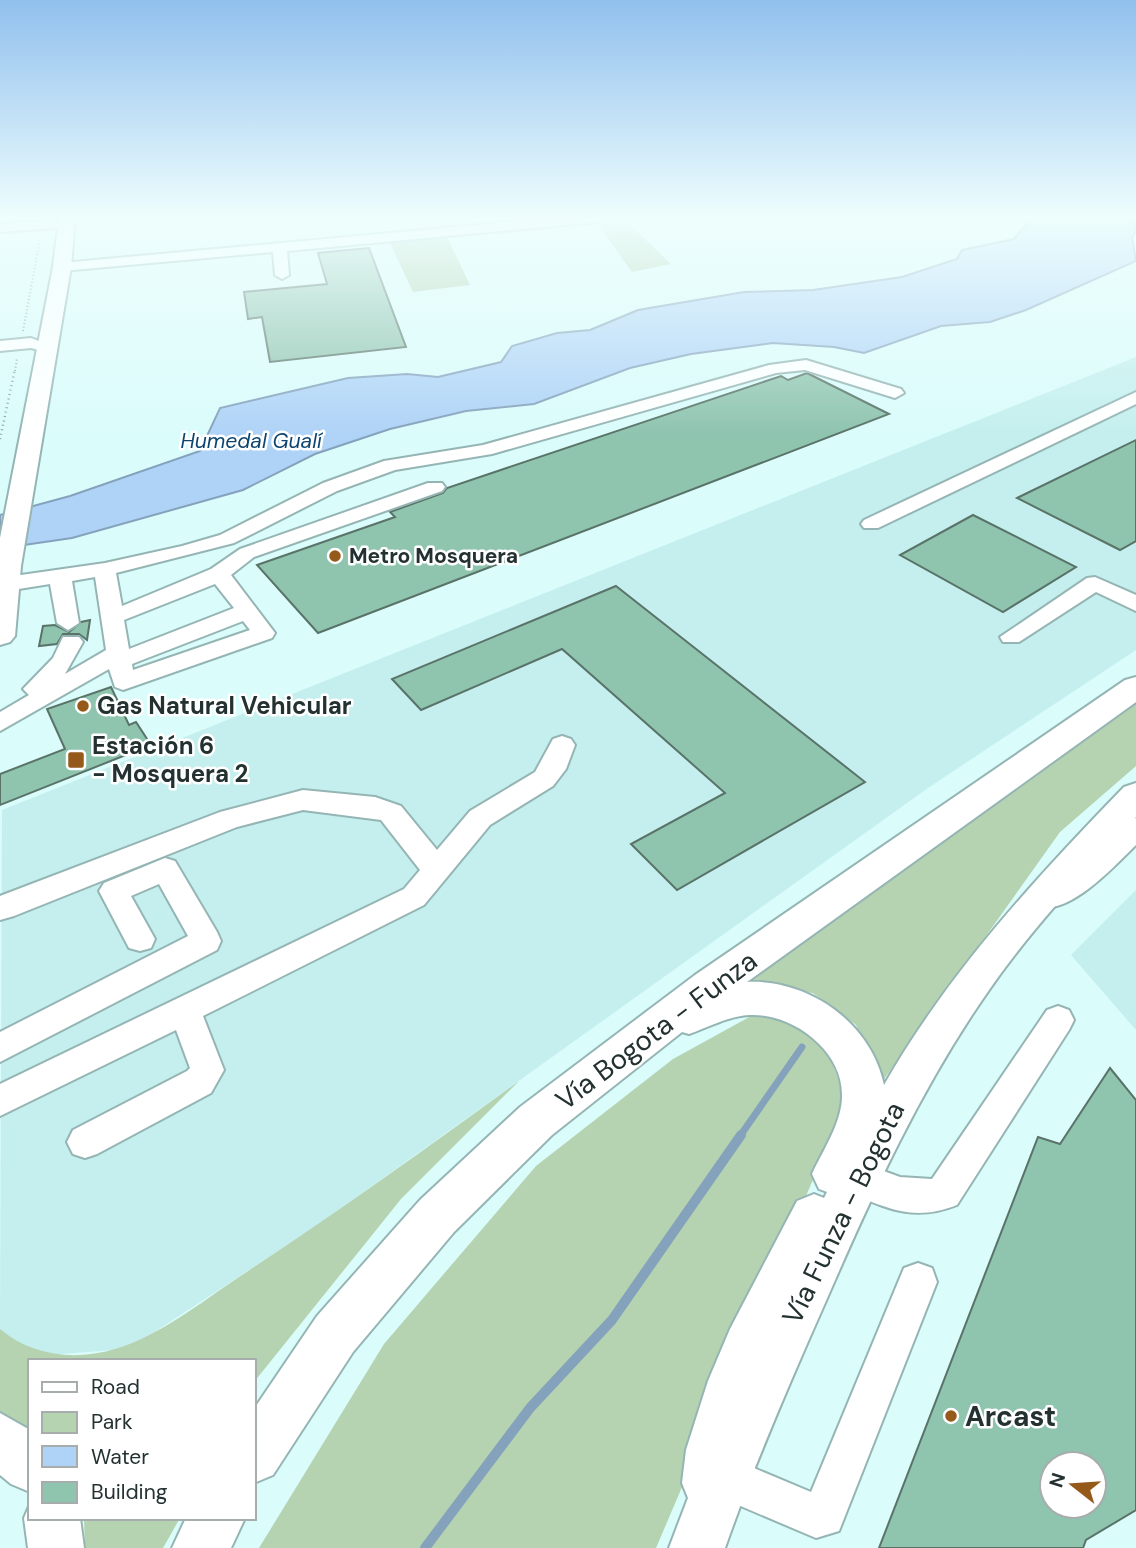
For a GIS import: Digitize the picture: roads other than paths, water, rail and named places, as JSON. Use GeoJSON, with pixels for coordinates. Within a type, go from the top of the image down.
{"type":"FeatureCollection","features":[{"type":"Feature","properties":{"kind":"main road"},"geometry":{"type":"LineString","coordinates":[[0,636],[18,348],[36,290]]}},
{"type":"Feature","properties":{"kind":"main road"},"geometry":{"type":"LineString","coordinates":[[18,348],[49,290]]}},
{"type":"Feature","properties":{"kind":"main road","name":"Vía Bogota - Funza"},"geometry":{"type":"LineString","coordinates":[[256,1453],[335,1334],[437,1216],[536,1121],[709,987],[1136,687]]}},
{"type":"Feature","properties":{"kind":"main road","name":"Vía Funza - Bogota"},"geometry":{"type":"LineString","coordinates":[[706,1528],[754,1404],[856,1178],[896,1100],[975,979],[1035,903],[1136,795]]}},
{"type":"Feature","properties":{"kind":"main road"},"geometry":{"type":"LineString","coordinates":[[632,1046],[719,1003],[752,998],[782,1003],[812,1015],[837,1035],[857,1064],[865,1095],[851,1137],[832,1180],[733,1385],[710,1459],[706,1528]]}},
{"type":"Feature","properties":{"kind":"main road"},"geometry":{"type":"LineString","coordinates":[[256,1418],[298,1381],[335,1334]]}},
{"type":"Feature","properties":{"kind":"main road"},"geometry":{"type":"LineString","coordinates":[[0,1440],[28,1462]]}},
{"type":"Feature","properties":{"kind":"main road"},"geometry":{"type":"LineString","coordinates":[[52,1520],[55,1548]]}},
{"type":"Feature","properties":{"kind":"main road"},"geometry":{"type":"LineString","coordinates":[[200,1548],[216,1520]]}},
{"type":"Feature","properties":{"kind":"street"},"geometry":{"type":"LineString","coordinates":[[5,578],[60,576],[105,569],[227,539],[330,487],[391,465],[485,450],[775,368],[806,365],[895,393]]}},
{"type":"Feature","properties":{"kind":"street"},"geometry":{"type":"LineString","coordinates":[[871,524],[1136,397]]}},
{"type":"Feature","properties":{"kind":"street"},"geometry":{"type":"LineString","coordinates":[[0,723],[179,593],[224,581],[247,553],[435,487]]}},
{"type":"Feature","properties":{"kind":"street"},"geometry":{"type":"LineString","coordinates":[[105,569],[123,681],[264,633],[224,581]]}},
{"type":"Feature","properties":{"kind":"street"},"geometry":{"type":"LineString","coordinates":[[0,714],[55,672],[68,655],[70,633],[60,576]]}},
{"type":"Feature","properties":{"kind":"street"},"geometry":{"type":"LineString","coordinates":[[1012,637],[1095,583],[1136,604]]}},
{"type":"Feature","properties":{"kind":"street"},"geometry":{"type":"LineString","coordinates":[[0,1101],[414,898],[480,818],[544,779],[553,769],[562,746]]}},
{"type":"Feature","properties":{"kind":"street"},"geometry":{"type":"LineString","coordinates":[[0,908],[14,905],[230,819],[303,800],[375,807],[391,813],[438,872]]}},
{"type":"Feature","properties":{"kind":"street","name":"Vía Funza - Bogota"},"geometry":{"type":"LineString","coordinates":[[1035,903],[1081,880],[1136,828]]}},
{"type":"Feature","properties":{"kind":"street"},"geometry":{"type":"LineString","coordinates":[[0,1048],[205,941],[165,869],[114,891],[140,939]]}},
{"type":"Feature","properties":{"kind":"street"},"geometry":{"type":"LineString","coordinates":[[706,1528],[823,1515],[918,1282]]}},
{"type":"Feature","properties":{"kind":"lane"},"geometry":{"type":"LineString","coordinates":[[85,1142],[200,1082],[206,1070],[185,1010]]}},
{"type":"Feature","properties":{"kind":"lane"},"geometry":{"type":"LineString","coordinates":[[856,1178],[907,1196],[934,1197],[944,1193],[1058,1020]]}},
{"type":"Feature","properties":{"kind":"water","name":"Humedal Gualí"},"geometry":{"type":"Polygon","coordinates":[[[1070,290],[990,322],[941,326],[864,353],[834,347],[773,343],[691,354],[630,368],[534,404],[466,411],[390,429],[315,454],[243,490],[72,538],[24,545],[0,553],[0,515],[70,496],[200,451],[220,408],[348,378],[407,374],[438,377],[501,362],[512,346],[557,333],[590,330],[638,310],[744,292],[1070,290]]]}},
{"type":"Feature","properties":{"kind":"waterway"},"geometry":{"type":"LineString","coordinates":[[740,1136],[802,1047]]}},
{"type":"Feature","properties":{"kind":"waterway"},"geometry":{"type":"LineString","coordinates":[[425,1548],[530,1408],[612,1320],[741,1135]]}},
{"type":"Feature","properties":{"kind":"place","name":"Metro Mosquera"},"geometry":{"type":"Point","coordinates":[335,556]}},
{"type":"Feature","properties":{"kind":"place","name":"Gas Natural Vehicular"},"geometry":{"type":"Point","coordinates":[83,706]}},
{"type":"Feature","properties":{"kind":"place","name":"Estación 6 - Mosquera 2"},"geometry":{"type":"Point","coordinates":[76,760]}},
{"type":"Feature","properties":{"kind":"place","name":"Arcast"},"geometry":{"type":"Point","coordinates":[951,1416]}}]}
